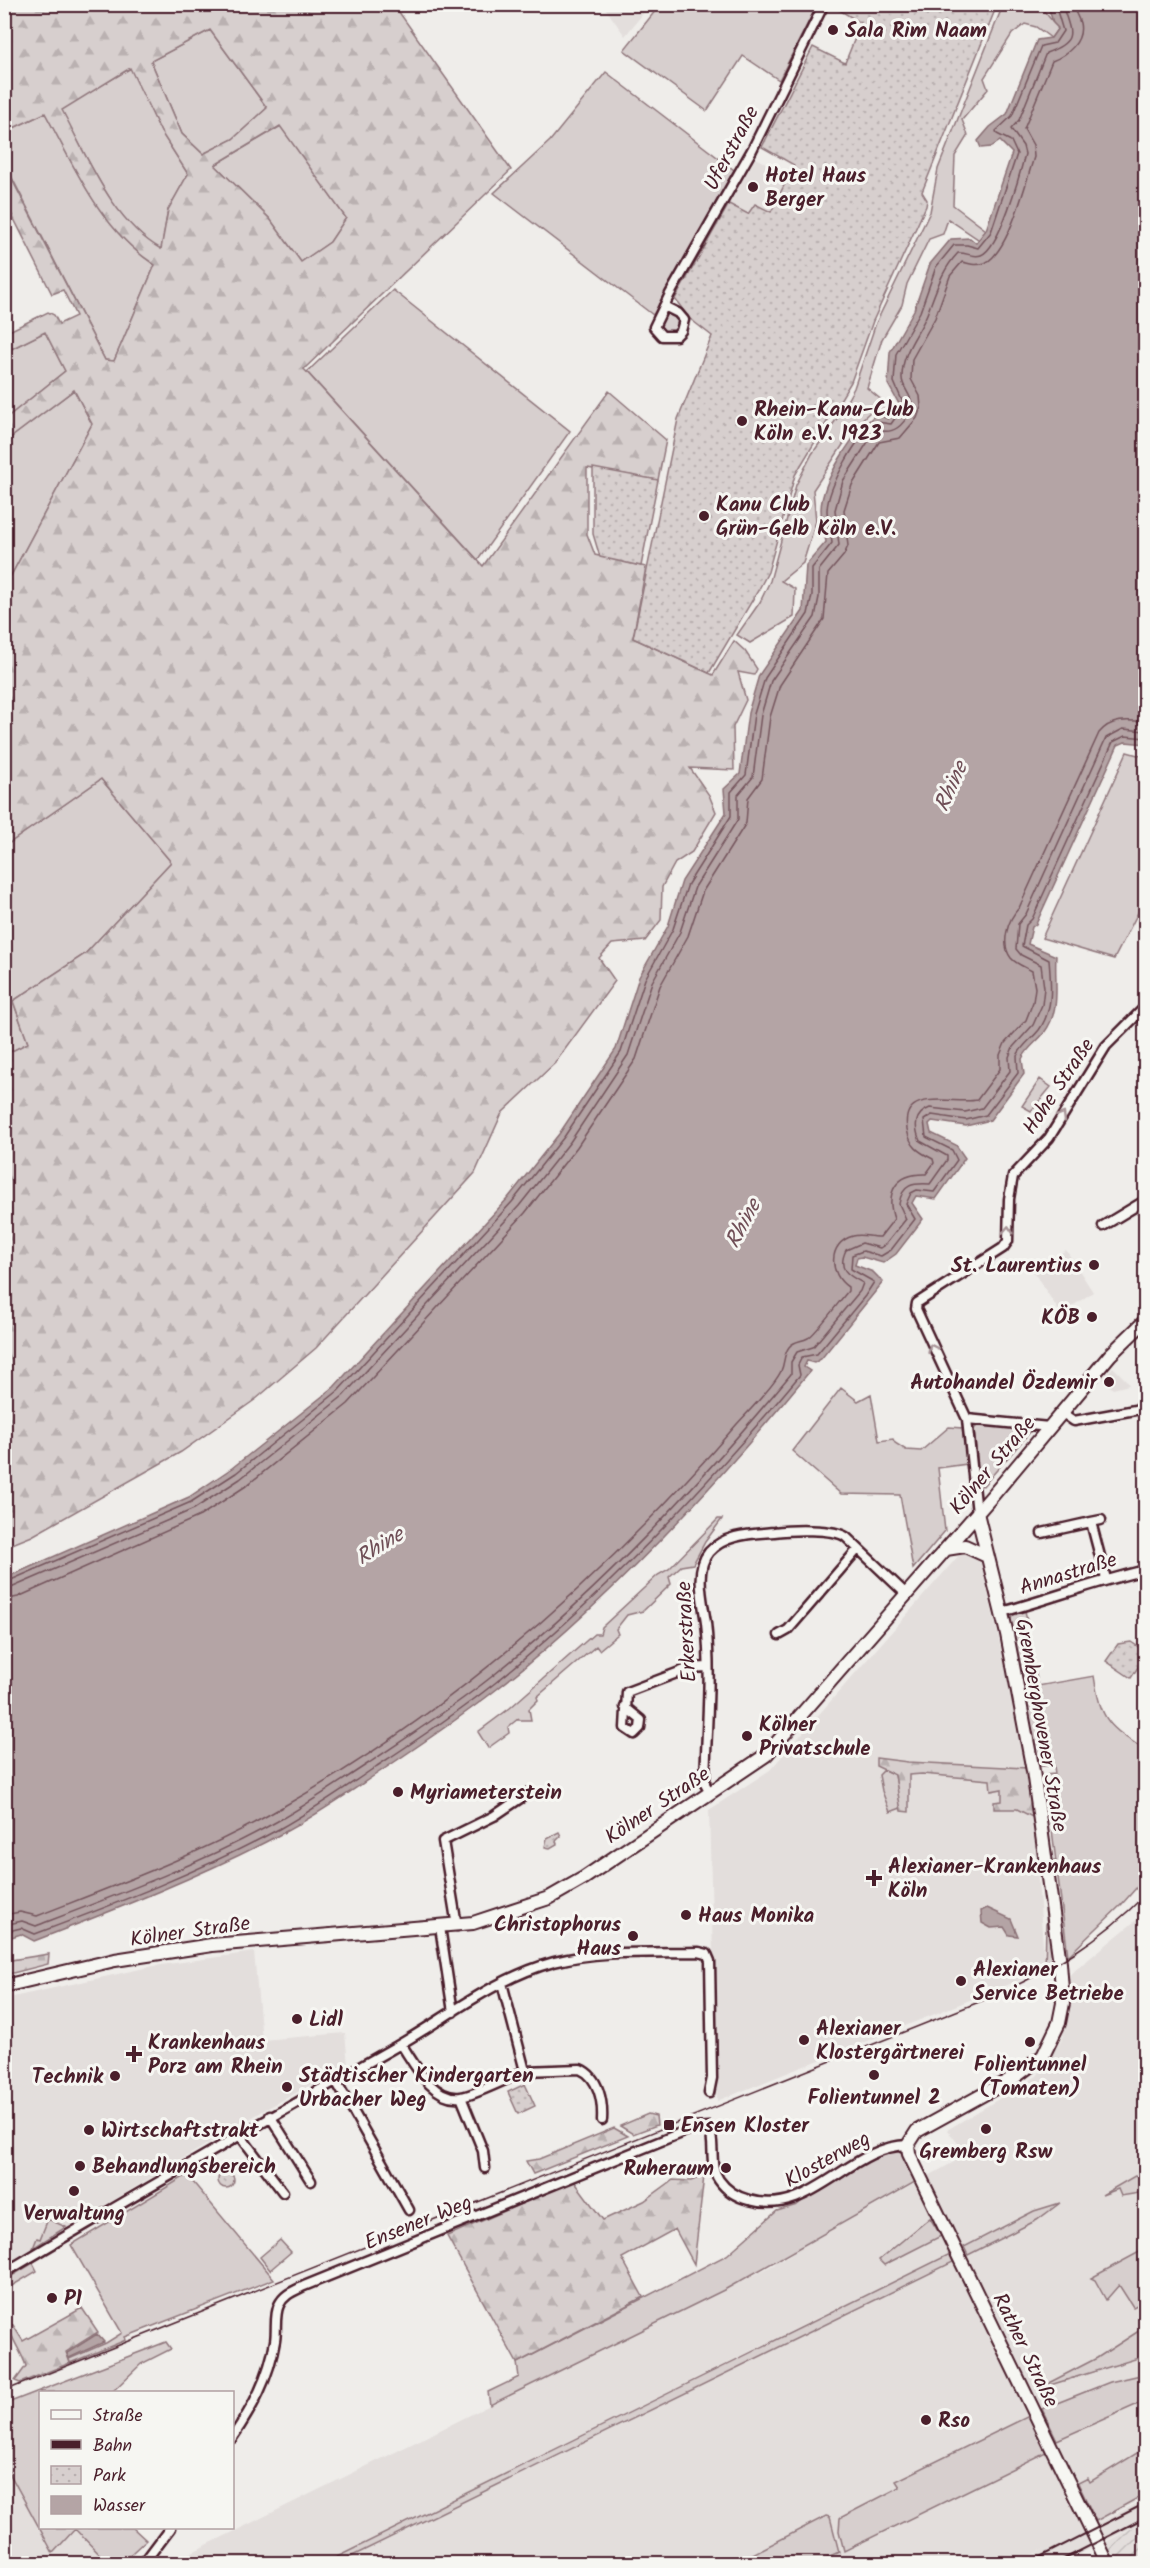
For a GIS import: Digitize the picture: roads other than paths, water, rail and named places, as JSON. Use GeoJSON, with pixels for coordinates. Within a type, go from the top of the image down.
{"type":"FeatureCollection","features":[{"type":"Feature","properties":{"kind":"main road","name":"Kölner Straße"},"geometry":{"type":"LineString","coordinates":[[4,1986],[115,1960],[212,1945],[458,1926],[489,1919],[549,1898],[584,1878],[766,1755],[977,1513],[1110,1355],[1146,1320]]}},
{"type":"Feature","properties":{"kind":"main road","name":"Gremberghovener Straße"},"geometry":{"type":"LineString","coordinates":[[908,2150],[911,2138],[926,2125],[1032,2065],[1048,2048],[1062,2013],[1060,1963],[1033,1771],[1002,1612],[977,1513]]}},
{"type":"Feature","properties":{"kind":"main road"},"geometry":{"type":"LineString","coordinates":[[946,1549],[965,1546],[987,1556]]}},
{"type":"Feature","properties":{"kind":"main road","name":"Rather Straße"},"geometry":{"type":"LineString","coordinates":[[908,2150],[1108,2564]]}},
{"type":"Feature","properties":{"kind":"street","name":"Uferstraße"},"geometry":{"type":"LineString","coordinates":[[664,306],[752,150],[824,4]]}},
{"type":"Feature","properties":{"kind":"street","name":"Hohe Straße"},"geometry":{"type":"LineString","coordinates":[[977,1513],[967,1419],[916,1314],[917,1304],[1003,1248],[1008,1240],[1009,1198],[1013,1176],[1051,1135],[1106,1046],[1146,1006]]}},
{"type":"Feature","properties":{"kind":"street"},"geometry":{"type":"LineString","coordinates":[[1103,1226],[1146,1200]]}},
{"type":"Feature","properties":{"kind":"street"},"geometry":{"type":"LineString","coordinates":[[1062,1412],[1074,1421],[1146,1408]]}},
{"type":"Feature","properties":{"kind":"street"},"geometry":{"type":"LineString","coordinates":[[967,1419],[1049,1426]]}},
{"type":"Feature","properties":{"kind":"street"},"geometry":{"type":"LineString","coordinates":[[1042,1533],[1101,1520]]}},
{"type":"Feature","properties":{"kind":"street"},"geometry":{"type":"LineString","coordinates":[[1091,1522],[1106,1579]]}},
{"type":"Feature","properties":{"kind":"street","name":"Erkerstraße"},"geometry":{"type":"LineString","coordinates":[[710,1793],[705,1784],[708,1642],[701,1565],[708,1553],[729,1538],[776,1532],[836,1532],[858,1549],[905,1593]]}},
{"type":"Feature","properties":{"kind":"street"},"geometry":{"type":"LineString","coordinates":[[779,1635],[788,1630],[858,1549]]}},
{"type":"Feature","properties":{"kind":"street","name":"Annastraße"},"geometry":{"type":"LineString","coordinates":[[1002,1612],[1054,1598],[1106,1579],[1146,1570]]}},
{"type":"Feature","properties":{"kind":"street"},"geometry":{"type":"LineString","coordinates":[[626,1707],[627,1692],[690,1668],[707,1667]]}},
{"type":"Feature","properties":{"kind":"street"},"geometry":{"type":"LineString","coordinates":[[458,1926],[443,1841],[494,1816],[528,1793]]}},
{"type":"Feature","properties":{"kind":"street"},"geometry":{"type":"LineString","coordinates":[[440,1928],[453,2012]]}},
{"type":"Feature","properties":{"kind":"street"},"geometry":{"type":"LineString","coordinates":[[4,2273],[239,2133],[401,2044],[502,1983],[535,1968],[572,1959],[639,1953],[707,1954],[710,1961],[712,2078],[709,2093]]}},
{"type":"Feature","properties":{"kind":"street"},"geometry":{"type":"LineString","coordinates":[[502,1983],[525,2071]]}},
{"type":"Feature","properties":{"kind":"street"},"geometry":{"type":"LineString","coordinates":[[401,2044],[423,2076],[436,2090],[448,2096],[461,2097],[525,2071],[580,2069],[586,2072],[596,2086],[602,2104],[602,2120]]}},
{"type":"Feature","properties":{"kind":"street"},"geometry":{"type":"LineString","coordinates":[[336,2081],[409,2210]]}},
{"type":"Feature","properties":{"kind":"street"},"geometry":{"type":"LineString","coordinates":[[461,2097],[483,2151],[485,2168]]}},
{"type":"Feature","properties":{"kind":"street"},"geometry":{"type":"LineString","coordinates":[[270,2116],[310,2181]]}},
{"type":"Feature","properties":{"kind":"street","name":"Klosterweg"},"geometry":{"type":"LineString","coordinates":[[709,2127],[712,2134],[714,2169],[718,2179],[742,2198],[773,2205],[814,2189],[884,2148],[908,2150]]}},
{"type":"Feature","properties":{"kind":"street","name":"Ensener Weg"},"geometry":{"type":"LineString","coordinates":[[234,2435],[249,2414],[267,2378],[276,2340],[277,2308],[287,2294],[693,2128],[709,2127]]}},
{"type":"Feature","properties":{"kind":"street"},"geometry":{"type":"LineString","coordinates":[[239,2133],[283,2192]]}},
{"type":"Feature","properties":{"kind":"street"},"geometry":{"type":"LineString","coordinates":[[143,2564],[169,2529]]}},
{"type":"Feature","properties":{"kind":"water","name":"Rhine"},"geometry":{"type":"Polygon","coordinates":[[[1048,5],[1145,5],[1146,744],[1125,742],[1118,745],[1036,924],[1032,927],[1028,944],[1056,956],[1056,996],[1050,1024],[1022,1059],[1024,1074],[990,1120],[966,1126],[932,1121],[929,1124],[931,1133],[956,1145],[965,1158],[936,1199],[916,1196],[912,1203],[923,1219],[896,1254],[883,1263],[862,1257],[857,1258],[855,1265],[873,1272],[883,1282],[821,1359],[814,1363],[807,1361],[804,1367],[810,1371],[701,1497],[622,1579],[539,1654],[497,1689],[440,1731],[332,1804],[281,1834],[190,1878],[34,1941],[21,1934],[5,1939],[5,1578],[189,1497],[232,1468],[334,1387],[508,1198],[559,1134],[616,1049],[639,977],[668,926],[682,881],[726,813],[724,789],[740,774],[748,713],[759,675],[803,611],[806,565],[826,542],[821,509],[833,471],[849,444],[868,422],[877,414],[888,419],[899,404],[888,384],[890,352],[914,310],[930,264],[951,239],[970,238],[976,243],[986,230],[1012,153],[1000,141],[991,147],[981,148],[978,141],[990,127],[1007,114],[1037,40],[1051,38],[1058,28],[1053,23],[1048,5]]]}},
{"type":"Feature","properties":{"kind":"water"},"geometry":{"type":"Polygon","coordinates":[[[987,1908],[1011,1919],[1018,1936],[1009,1935],[1004,1927],[991,1928],[982,1923],[981,1911],[987,1908]]]}},
{"type":"Feature","properties":{"kind":"water"},"geometry":{"type":"Polygon","coordinates":[[[97,2334],[104,2342],[69,2358],[67,2353],[97,2334]]]}},
{"type":"Feature","properties":{"kind":"tram line"},"geometry":{"type":"LineString","coordinates":[[4,2391],[994,1996],[1035,1976],[1093,1940],[1146,1894]]}},
{"type":"Feature","properties":{"kind":"railway"},"geometry":{"type":"LineString","coordinates":[[1026,2564],[1146,2503]]}},
{"type":"Feature","properties":{"kind":"railway"},"geometry":{"type":"LineString","coordinates":[[1054,2564],[1146,2517]]}},
{"type":"Feature","properties":{"kind":"place","name":"Sala Rim Naam"},"geometry":{"type":"Point","coordinates":[833,30]}},
{"type":"Feature","properties":{"kind":"place","name":"Hotel Haus Berger"},"geometry":{"type":"Point","coordinates":[753,187]}},
{"type":"Feature","properties":{"kind":"place","name":"Rhein-Kanu-Club Köln e.V. 1923"},"geometry":{"type":"Point","coordinates":[742,421]}},
{"type":"Feature","properties":{"kind":"place","name":"Kanu Club Grün-Gelb Köln e.V."},"geometry":{"type":"Point","coordinates":[704,516]}},
{"type":"Feature","properties":{"kind":"place","name":"St. Laurentius"},"geometry":{"type":"Point","coordinates":[1094,1265]}},
{"type":"Feature","properties":{"kind":"place","name":"KÖB"},"geometry":{"type":"Point","coordinates":[1092,1317]}},
{"type":"Feature","properties":{"kind":"place","name":"Autohandel Özdemir"},"geometry":{"type":"Point","coordinates":[1109,1382]}},
{"type":"Feature","properties":{"kind":"place","name":"Kölner Privatschule"},"geometry":{"type":"Point","coordinates":[747,1736]}},
{"type":"Feature","properties":{"kind":"place","name":"Myriameterstein"},"geometry":{"type":"Point","coordinates":[398,1792]}},
{"type":"Feature","properties":{"kind":"place","name":"Alexianer-Krankenhaus Köln"},"geometry":{"type":"Point","coordinates":[874,1878]}},
{"type":"Feature","properties":{"kind":"place","name":"Haus Monika"},"geometry":{"type":"Point","coordinates":[686,1915]}},
{"type":"Feature","properties":{"kind":"place","name":"Christophorus Haus"},"geometry":{"type":"Point","coordinates":[633,1936]}},
{"type":"Feature","properties":{"kind":"place","name":"Alexianer Service Betriebe"},"geometry":{"type":"Point","coordinates":[961,1981]}},
{"type":"Feature","properties":{"kind":"place","name":"Lidl"},"geometry":{"type":"Point","coordinates":[297,2019]}},
{"type":"Feature","properties":{"kind":"place","name":"Alexianer Klostergärtnerei"},"geometry":{"type":"Point","coordinates":[804,2040]}},
{"type":"Feature","properties":{"kind":"place","name":"Folientunnel (Tomaten)"},"geometry":{"type":"Point","coordinates":[1030,2042]}},
{"type":"Feature","properties":{"kind":"place","name":"Krankenhaus Porz am Rhein"},"geometry":{"type":"Point","coordinates":[134,2054]}},
{"type":"Feature","properties":{"kind":"place","name":"Folientunnel 2"},"geometry":{"type":"Point","coordinates":[874,2075]}},
{"type":"Feature","properties":{"kind":"place","name":"Technik"},"geometry":{"type":"Point","coordinates":[115,2076]}},
{"type":"Feature","properties":{"kind":"place","name":"Städtischer Kindergarten Urbacher Weg"},"geometry":{"type":"Point","coordinates":[287,2087]}},
{"type":"Feature","properties":{"kind":"place","name":"Ensen Kloster"},"geometry":{"type":"Point","coordinates":[669,2125]}},
{"type":"Feature","properties":{"kind":"place","name":"Gremberg Rsw"},"geometry":{"type":"Point","coordinates":[986,2129]}},
{"type":"Feature","properties":{"kind":"place","name":"Wirtschaftstrakt"},"geometry":{"type":"Point","coordinates":[89,2130]}},
{"type":"Feature","properties":{"kind":"place","name":"Behandlungsbereich"},"geometry":{"type":"Point","coordinates":[80,2166]}},
{"type":"Feature","properties":{"kind":"place","name":"Ruheraum"},"geometry":{"type":"Point","coordinates":[726,2168]}},
{"type":"Feature","properties":{"kind":"place","name":"Verwaltung"},"geometry":{"type":"Point","coordinates":[74,2191]}},
{"type":"Feature","properties":{"kind":"place","name":"P1"},"geometry":{"type":"Point","coordinates":[52,2298]}},
{"type":"Feature","properties":{"kind":"place","name":"Rso"},"geometry":{"type":"Point","coordinates":[926,2420]}}]}
